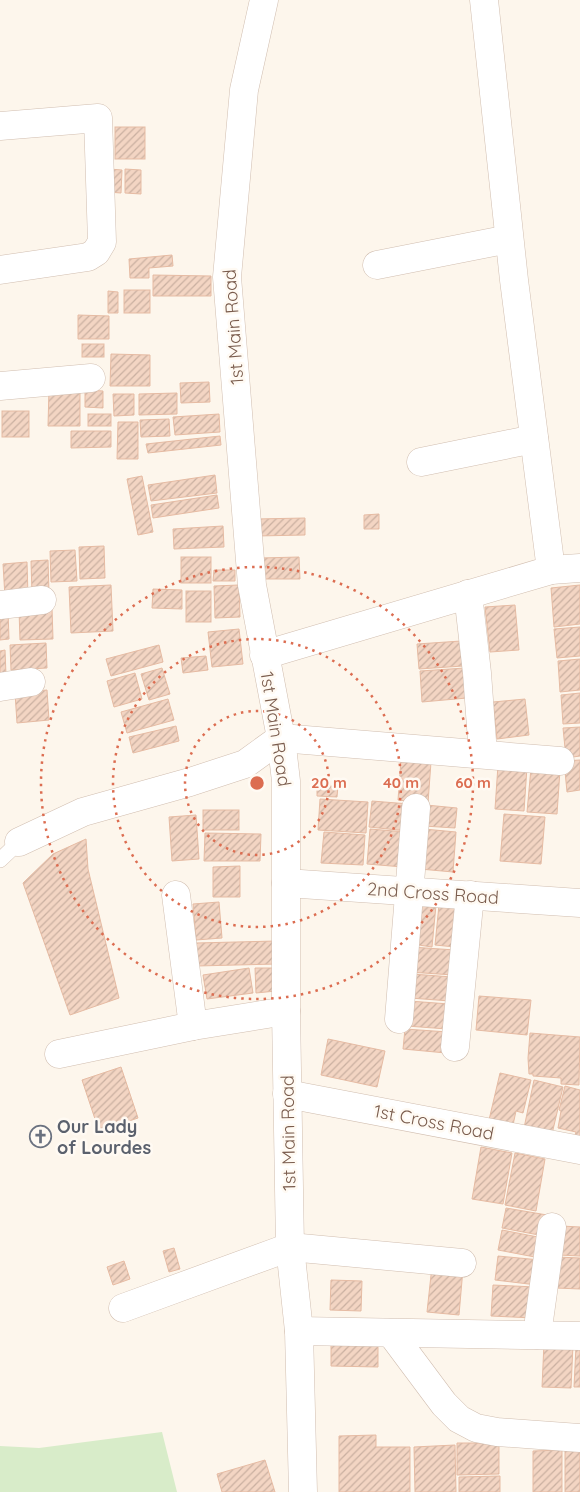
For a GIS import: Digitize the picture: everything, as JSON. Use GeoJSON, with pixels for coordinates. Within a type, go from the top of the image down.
{"type":"FeatureCollection","features":[{"type":"Feature","properties":{"kind":"street","name":"1st Main Road"},"geometry":{"type":"LineString","coordinates":[[264,0],[244,90],[227,277],[252,586],[281,738],[286,781],[286,1011],[290,1247],[299,1331],[303,1492]]}},
{"type":"Feature","properties":{"kind":"street"},"geometry":{"type":"LineString","coordinates":[[484,0],[509,239],[551,570]]}},
{"type":"Feature","properties":{"kind":"street"},"geometry":{"type":"LineString","coordinates":[[0,126],[98,118],[102,242],[96,252],[88,257],[0,270]]}},
{"type":"Feature","properties":{"kind":"street"},"geometry":{"type":"LineString","coordinates":[[377,265],[509,239]]}},
{"type":"Feature","properties":{"kind":"street"},"geometry":{"type":"LineString","coordinates":[[0,386],[91,378]]}},
{"type":"Feature","properties":{"kind":"street"},"geometry":{"type":"LineString","coordinates":[[422,462],[534,439]]}},
{"type":"Feature","properties":{"kind":"street"},"geometry":{"type":"LineString","coordinates":[[264,655],[551,570],[580,568]]}},
{"type":"Feature","properties":{"kind":"street"},"geometry":{"type":"LineString","coordinates":[[468,594],[477,673],[483,754]]}},
{"type":"Feature","properties":{"kind":"street"},"geometry":{"type":"LineString","coordinates":[[0,605],[42,600]]}},
{"type":"Feature","properties":{"kind":"street"},"geometry":{"type":"LineString","coordinates":[[0,687],[31,682]]}},
{"type":"Feature","properties":{"kind":"street"},"geometry":{"type":"LineString","coordinates":[[9,851],[83,812],[246,764],[281,738],[560,761]]}},
{"type":"Feature","properties":{"kind":"street"},"geometry":{"type":"LineString","coordinates":[[399,1020],[416,808]]}},
{"type":"Feature","properties":{"kind":"street","name":"2nd Cross Road"},"geometry":{"type":"LineString","coordinates":[[286,883],[580,903]]}},
{"type":"Feature","properties":{"kind":"street"},"geometry":{"type":"LineString","coordinates":[[176,895],[193,1026]]}},
{"type":"Feature","properties":{"kind":"street"},"geometry":{"type":"LineString","coordinates":[[455,1047],[470,895]]}},
{"type":"Feature","properties":{"kind":"street"},"geometry":{"type":"LineString","coordinates":[[59,1054],[193,1026],[286,1011]]}},
{"type":"Feature","properties":{"kind":"street","name":"1st Cross Road"},"geometry":{"type":"LineString","coordinates":[[287,1094],[580,1150]]}},
{"type":"Feature","properties":{"kind":"street"},"geometry":{"type":"LineString","coordinates":[[537,1335],[552,1227]]}},
{"type":"Feature","properties":{"kind":"street"},"geometry":{"type":"LineString","coordinates":[[123,1308],[290,1247],[462,1263]]}},
{"type":"Feature","properties":{"kind":"street"},"geometry":{"type":"LineString","coordinates":[[299,1331],[580,1336]]}},
{"type":"Feature","properties":{"kind":"street"},"geometry":{"type":"LineString","coordinates":[[391,1332],[444,1404],[459,1419],[476,1428],[497,1432],[580,1438]]}},
{"type":"Feature","properties":{"kind":"green space"},"geometry":{"type":"Polygon","coordinates":[[[162,1432],[177,1492],[0,1492],[0,1446],[39,1448],[162,1432]]]}},
{"type":"Feature","properties":{"kind":"building"},"geometry":{"type":"Polygon","coordinates":[[[115,127],[145,127],[145,159],[115,159],[115,127]]]}},
{"type":"Feature","properties":{"kind":"building"},"geometry":{"type":"Polygon","coordinates":[[[109,169],[122,170],[121,193],[108,192],[109,169]]]}},
{"type":"Feature","properties":{"kind":"building"},"geometry":{"type":"Polygon","coordinates":[[[125,169],[141,170],[141,194],[125,193],[125,169]]]}},
{"type":"Feature","properties":{"kind":"building"},"geometry":{"type":"Polygon","coordinates":[[[172,255],[173,266],[149,268],[149,278],[130,278],[129,259],[172,255]]]}},
{"type":"Feature","properties":{"kind":"building"},"geometry":{"type":"Polygon","coordinates":[[[153,275],[211,276],[211,296],[153,296],[153,275]]]}},
{"type":"Feature","properties":{"kind":"building"},"geometry":{"type":"Polygon","coordinates":[[[124,290],[150,290],[150,313],[124,313],[124,290]]]}},
{"type":"Feature","properties":{"kind":"building"},"geometry":{"type":"Polygon","coordinates":[[[108,291],[118,292],[118,313],[108,313],[108,291]]]}},
{"type":"Feature","properties":{"kind":"building"},"geometry":{"type":"Polygon","coordinates":[[[78,315],[109,316],[109,339],[78,339],[78,315]]]}},
{"type":"Feature","properties":{"kind":"building"},"geometry":{"type":"Polygon","coordinates":[[[82,344],[104,344],[104,357],[82,357],[82,344]]]}},
{"type":"Feature","properties":{"kind":"building"},"geometry":{"type":"Polygon","coordinates":[[[111,354],[150,355],[150,386],[110,386],[111,354]]]}},
{"type":"Feature","properties":{"kind":"building"},"geometry":{"type":"Polygon","coordinates":[[[209,382],[210,402],[181,403],[180,383],[209,382]]]}},
{"type":"Feature","properties":{"kind":"building"},"geometry":{"type":"Polygon","coordinates":[[[49,389],[80,389],[80,426],[48,426],[49,389]]]}},
{"type":"Feature","properties":{"kind":"building"},"geometry":{"type":"Polygon","coordinates":[[[85,390],[103,391],[103,408],[85,407],[85,390]]]}},
{"type":"Feature","properties":{"kind":"building"},"geometry":{"type":"Polygon","coordinates":[[[177,393],[177,414],[139,415],[139,394],[177,393]]]}},
{"type":"Feature","properties":{"kind":"building"},"geometry":{"type":"Polygon","coordinates":[[[113,394],[134,394],[134,415],[114,416],[113,394]]]}},
{"type":"Feature","properties":{"kind":"building"},"geometry":{"type":"Polygon","coordinates":[[[2,411],[29,411],[29,437],[2,437],[2,411]]]}},
{"type":"Feature","properties":{"kind":"building"},"geometry":{"type":"Polygon","coordinates":[[[88,414],[111,414],[111,426],[88,426],[88,414]]]}},
{"type":"Feature","properties":{"kind":"building"},"geometry":{"type":"Polygon","coordinates":[[[219,414],[220,432],[175,435],[173,417],[219,414]]]}},
{"type":"Feature","properties":{"kind":"building"},"geometry":{"type":"Polygon","coordinates":[[[169,419],[170,436],[141,437],[140,420],[169,419]]]}},
{"type":"Feature","properties":{"kind":"building"},"geometry":{"type":"Polygon","coordinates":[[[118,422],[138,422],[138,459],[117,459],[118,422]]]}},
{"type":"Feature","properties":{"kind":"building"},"geometry":{"type":"Polygon","coordinates":[[[71,431],[111,431],[111,447],[71,448],[71,431]]]}},
{"type":"Feature","properties":{"kind":"building"},"geometry":{"type":"Polygon","coordinates":[[[220,436],[221,445],[148,453],[146,444],[220,436]]]}},
{"type":"Feature","properties":{"kind":"building"},"geometry":{"type":"Polygon","coordinates":[[[215,475],[217,493],[151,501],[148,485],[215,475]]]}},
{"type":"Feature","properties":{"kind":"building"},"geometry":{"type":"Polygon","coordinates":[[[142,476],[153,532],[138,535],[127,479],[142,476]]]}},
{"type":"Feature","properties":{"kind":"building"},"geometry":{"type":"Polygon","coordinates":[[[217,495],[219,508],[153,518],[151,505],[217,495]]]}},
{"type":"Feature","properties":{"kind":"building"},"geometry":{"type":"Polygon","coordinates":[[[379,514],[379,529],[364,529],[364,515],[379,514]]]}},
{"type":"Feature","properties":{"kind":"building"},"geometry":{"type":"Polygon","coordinates":[[[305,518],[305,535],[257,536],[256,519],[305,518]]]}},
{"type":"Feature","properties":{"kind":"building"},"geometry":{"type":"Polygon","coordinates":[[[223,526],[224,547],[174,549],[173,529],[223,526]]]}},
{"type":"Feature","properties":{"kind":"building"},"geometry":{"type":"Polygon","coordinates":[[[104,546],[105,578],[80,579],[79,547],[104,546]]]}},
{"type":"Feature","properties":{"kind":"building"},"geometry":{"type":"Polygon","coordinates":[[[75,550],[77,581],[51,582],[50,551],[75,550]]]}},
{"type":"Feature","properties":{"kind":"building"},"geometry":{"type":"Polygon","coordinates":[[[181,557],[211,557],[211,583],[181,583],[181,557]]]}},
{"type":"Feature","properties":{"kind":"building"},"geometry":{"type":"Polygon","coordinates":[[[299,557],[300,579],[261,579],[261,558],[299,557]]]}},
{"type":"Feature","properties":{"kind":"building"},"geometry":{"type":"Polygon","coordinates":[[[48,560],[49,593],[32,594],[31,561],[48,560]]]}},
{"type":"Feature","properties":{"kind":"building"},"geometry":{"type":"Polygon","coordinates":[[[27,562],[28,596],[5,597],[3,564],[27,562]]]}},
{"type":"Feature","properties":{"kind":"building"},"geometry":{"type":"Polygon","coordinates":[[[214,570],[235,570],[235,581],[213,581],[214,570]]]}},
{"type":"Feature","properties":{"kind":"building"},"geometry":{"type":"Polygon","coordinates":[[[111,585],[113,631],[71,633],[69,587],[111,585]]]}},
{"type":"Feature","properties":{"kind":"building"},"geometry":{"type":"Polygon","coordinates":[[[239,585],[240,617],[215,618],[214,586],[239,585]]]}},
{"type":"Feature","properties":{"kind":"building"},"geometry":{"type":"Polygon","coordinates":[[[580,585],[580,624],[554,627],[551,588],[580,585]]]}},
{"type":"Feature","properties":{"kind":"building"},"geometry":{"type":"Polygon","coordinates":[[[153,589],[182,590],[182,609],[152,608],[153,589]]]}},
{"type":"Feature","properties":{"kind":"building"},"geometry":{"type":"Polygon","coordinates":[[[186,591],[211,591],[211,622],[186,622],[186,591]]]}},
{"type":"Feature","properties":{"kind":"building"},"geometry":{"type":"Polygon","coordinates":[[[515,605],[519,650],[490,652],[485,607],[515,605]]]}},
{"type":"Feature","properties":{"kind":"building"},"geometry":{"type":"Polygon","coordinates":[[[52,608],[53,639],[20,640],[19,610],[52,608]]]}},
{"type":"Feature","properties":{"kind":"building"},"geometry":{"type":"Polygon","coordinates":[[[0,611],[8,611],[9,639],[0,640],[0,611]]]}},
{"type":"Feature","properties":{"kind":"building"},"geometry":{"type":"Polygon","coordinates":[[[580,627],[580,656],[557,658],[554,629],[580,627]]]}},
{"type":"Feature","properties":{"kind":"building"},"geometry":{"type":"Polygon","coordinates":[[[239,629],[243,664],[212,667],[208,632],[239,629]]]}},
{"type":"Feature","properties":{"kind":"building"},"geometry":{"type":"Polygon","coordinates":[[[461,641],[463,666],[419,669],[417,644],[461,641]]]}},
{"type":"Feature","properties":{"kind":"building"},"geometry":{"type":"Polygon","coordinates":[[[46,643],[47,668],[11,670],[10,645],[46,643]]]}},
{"type":"Feature","properties":{"kind":"building"},"geometry":{"type":"Polygon","coordinates":[[[159,645],[163,662],[111,676],[106,659],[159,645]]]}},
{"type":"Feature","properties":{"kind":"building"},"geometry":{"type":"Polygon","coordinates":[[[5,650],[6,675],[0,675],[0,651],[5,650]]]}},
{"type":"Feature","properties":{"kind":"building"},"geometry":{"type":"Polygon","coordinates":[[[206,656],[208,670],[183,673],[181,658],[206,656]]]}},
{"type":"Feature","properties":{"kind":"building"},"geometry":{"type":"Polygon","coordinates":[[[580,659],[580,690],[560,692],[558,661],[580,659]]]}},
{"type":"Feature","properties":{"kind":"building"},"geometry":{"type":"Polygon","coordinates":[[[162,668],[170,694],[149,700],[141,674],[162,668]]]}},
{"type":"Feature","properties":{"kind":"building"},"geometry":{"type":"Polygon","coordinates":[[[465,668],[467,698],[422,702],[420,671],[465,668]]]}},
{"type":"Feature","properties":{"kind":"building"},"geometry":{"type":"Polygon","coordinates":[[[135,673],[142,699],[114,707],[107,681],[135,673]]]}},
{"type":"Feature","properties":{"kind":"building"},"geometry":{"type":"Polygon","coordinates":[[[47,690],[49,720],[17,723],[15,693],[47,690]]]}},
{"type":"Feature","properties":{"kind":"building"},"geometry":{"type":"Polygon","coordinates":[[[580,693],[580,723],[563,724],[561,695],[580,693]]]}},
{"type":"Feature","properties":{"kind":"building"},"geometry":{"type":"Polygon","coordinates":[[[168,699],[174,720],[127,733],[121,712],[168,699]]]}},
{"type":"Feature","properties":{"kind":"building"},"geometry":{"type":"Polygon","coordinates":[[[525,699],[529,735],[497,739],[493,702],[525,699]]]}},
{"type":"Feature","properties":{"kind":"building"},"geometry":{"type":"Polygon","coordinates":[[[176,726],[179,741],[133,753],[129,737],[176,726]]]}},
{"type":"Feature","properties":{"kind":"building"},"geometry":{"type":"Polygon","coordinates":[[[580,727],[580,756],[566,758],[563,728],[580,727]]]}},
{"type":"Feature","properties":{"kind":"building"},"geometry":{"type":"Polygon","coordinates":[[[401,760],[431,762],[428,803],[398,800],[401,760]]]}},
{"type":"Feature","properties":{"kind":"building"},"geometry":{"type":"Polygon","coordinates":[[[580,760],[580,790],[567,792],[564,761],[580,760]]]}},
{"type":"Feature","properties":{"kind":"building"},"geometry":{"type":"Polygon","coordinates":[[[498,765],[527,767],[524,811],[495,809],[498,765]]]}},
{"type":"Feature","properties":{"kind":"building"},"geometry":{"type":"Polygon","coordinates":[[[531,768],[560,770],[557,814],[527,812],[531,768]]]}},
{"type":"Feature","properties":{"kind":"building"},"geometry":{"type":"Polygon","coordinates":[[[317,786],[338,786],[337,797],[317,796],[317,786]]]}},
{"type":"Feature","properties":{"kind":"building"},"geometry":{"type":"Polygon","coordinates":[[[320,799],[368,802],[366,833],[318,830],[320,799]]]}},
{"type":"Feature","properties":{"kind":"building"},"geometry":{"type":"Polygon","coordinates":[[[372,801],[409,804],[407,831],[369,827],[372,801]]]}},
{"type":"Feature","properties":{"kind":"building"},"geometry":{"type":"Polygon","coordinates":[[[426,805],[457,808],[455,828],[424,826],[426,805]]]}},
{"type":"Feature","properties":{"kind":"building"},"geometry":{"type":"Polygon","coordinates":[[[203,810],[239,810],[239,830],[203,830],[203,810]]]}},
{"type":"Feature","properties":{"kind":"building"},"geometry":{"type":"Polygon","coordinates":[[[504,814],[545,817],[541,864],[500,861],[504,814]]]}},
{"type":"Feature","properties":{"kind":"building"},"geometry":{"type":"Polygon","coordinates":[[[196,815],[199,859],[172,861],[169,817],[196,815]]]}},
{"type":"Feature","properties":{"kind":"building"},"geometry":{"type":"Polygon","coordinates":[[[370,829],[406,832],[403,867],[367,864],[370,829]]]}},
{"type":"Feature","properties":{"kind":"building"},"geometry":{"type":"Polygon","coordinates":[[[424,829],[456,832],[453,872],[420,869],[424,829]]]}},
{"type":"Feature","properties":{"kind":"building"},"geometry":{"type":"Polygon","coordinates":[[[324,832],[365,835],[363,865],[321,863],[324,832]]]}},
{"type":"Feature","properties":{"kind":"building"},"geometry":{"type":"Polygon","coordinates":[[[205,833],[261,834],[260,861],[204,861],[205,833]]]}},
{"type":"Feature","properties":{"kind":"building"},"geometry":{"type":"Polygon","coordinates":[[[86,839],[88,869],[119,998],[70,1015],[23,883],[53,854],[86,839]]]}},
{"type":"Feature","properties":{"kind":"building"},"geometry":{"type":"Polygon","coordinates":[[[240,866],[240,897],[213,897],[213,867],[240,866]]]}},
{"type":"Feature","properties":{"kind":"building"},"geometry":{"type":"Polygon","coordinates":[[[219,902],[222,938],[196,940],[193,904],[219,902]]]}},
{"type":"Feature","properties":{"kind":"building"},"geometry":{"type":"Polygon","coordinates":[[[417,903],[436,905],[432,947],[412,944],[417,903]]]}},
{"type":"Feature","properties":{"kind":"building"},"geometry":{"type":"Polygon","coordinates":[[[439,905],[460,907],[455,947],[435,945],[439,905]]]}},
{"type":"Feature","properties":{"kind":"building"},"geometry":{"type":"Polygon","coordinates":[[[276,941],[277,964],[197,966],[196,943],[276,941]]]}},
{"type":"Feature","properties":{"kind":"building"},"geometry":{"type":"Polygon","coordinates":[[[411,947],[455,950],[453,975],[409,972],[411,947]]]}},
{"type":"Feature","properties":{"kind":"building"},"geometry":{"type":"Polygon","coordinates":[[[249,968],[253,993],[207,999],[203,975],[249,968]]]}},
{"type":"Feature","properties":{"kind":"building"},"geometry":{"type":"Polygon","coordinates":[[[255,968],[278,968],[276,991],[256,993],[255,968]]]}},
{"type":"Feature","properties":{"kind":"building"},"geometry":{"type":"Polygon","coordinates":[[[412,974],[452,977],[450,1001],[410,998],[412,974]]]}},
{"type":"Feature","properties":{"kind":"building"},"geometry":{"type":"Polygon","coordinates":[[[479,996],[531,1000],[527,1035],[476,1030],[479,996]]]}},
{"type":"Feature","properties":{"kind":"building"},"geometry":{"type":"Polygon","coordinates":[[[409,1001],[449,1004],[447,1029],[407,1026],[409,1001]]]}},
{"type":"Feature","properties":{"kind":"building"},"geometry":{"type":"Polygon","coordinates":[[[405,1029],[448,1032],[446,1053],[403,1049],[405,1029]]]}},
{"type":"Feature","properties":{"kind":"building"},"geometry":{"type":"Polygon","coordinates":[[[530,1033],[580,1037],[579,1085],[561,1084],[561,1078],[529,1074],[530,1033]]]}},
{"type":"Feature","properties":{"kind":"building"},"geometry":{"type":"Polygon","coordinates":[[[328,1039],[385,1051],[377,1087],[321,1075],[328,1039]]]}},
{"type":"Feature","properties":{"kind":"building"},"geometry":{"type":"Polygon","coordinates":[[[121,1067],[138,1118],[99,1131],[82,1080],[121,1067]]]}},
{"type":"Feature","properties":{"kind":"building"},"geometry":{"type":"Polygon","coordinates":[[[500,1073],[531,1080],[523,1113],[516,1111],[513,1125],[489,1120],[500,1073]]]}},
{"type":"Feature","properties":{"kind":"building"},"geometry":{"type":"Polygon","coordinates":[[[534,1080],[563,1087],[552,1134],[524,1128],[534,1080]]]}},
{"type":"Feature","properties":{"kind":"building"},"geometry":{"type":"Polygon","coordinates":[[[565,1086],[580,1090],[580,1140],[574,1139],[576,1132],[558,1128],[561,1111],[559,1110],[565,1086]]]}},
{"type":"Feature","properties":{"kind":"building"},"geometry":{"type":"Polygon","coordinates":[[[481,1147],[512,1153],[503,1204],[472,1199],[481,1147]]]}},
{"type":"Feature","properties":{"kind":"building"},"geometry":{"type":"Polygon","coordinates":[[[515,1153],[545,1159],[536,1211],[505,1205],[515,1153]]]}},
{"type":"Feature","properties":{"kind":"building"},"geometry":{"type":"Polygon","coordinates":[[[506,1208],[547,1215],[544,1236],[502,1228],[506,1208]]]}},
{"type":"Feature","properties":{"kind":"building"},"geometry":{"type":"Polygon","coordinates":[[[561,1226],[580,1227],[580,1256],[559,1255],[561,1226]]]}},
{"type":"Feature","properties":{"kind":"building"},"geometry":{"type":"Polygon","coordinates":[[[502,1230],[543,1238],[540,1258],[498,1250],[502,1230]]]}},
{"type":"Feature","properties":{"kind":"building"},"geometry":{"type":"Polygon","coordinates":[[[174,1248],[180,1269],[169,1272],[163,1251],[174,1248]]]}},
{"type":"Feature","properties":{"kind":"building"},"geometry":{"type":"Polygon","coordinates":[[[498,1256],[540,1260],[537,1285],[495,1280],[498,1256]]]}},
{"type":"Feature","properties":{"kind":"building"},"geometry":{"type":"Polygon","coordinates":[[[557,1257],[580,1258],[580,1289],[556,1288],[557,1257]]]}},
{"type":"Feature","properties":{"kind":"building"},"geometry":{"type":"Polygon","coordinates":[[[124,1261],[130,1279],[113,1285],[107,1267],[124,1261]]]}},
{"type":"Feature","properties":{"kind":"building"},"geometry":{"type":"Polygon","coordinates":[[[432,1266],[463,1269],[459,1315],[427,1312],[432,1266]]]}},
{"type":"Feature","properties":{"kind":"building"},"geometry":{"type":"Polygon","coordinates":[[[331,1280],[362,1281],[361,1311],[330,1310],[331,1280]]]}},
{"type":"Feature","properties":{"kind":"building"},"geometry":{"type":"Polygon","coordinates":[[[493,1285],[535,1287],[533,1318],[491,1316],[493,1285]]]}},
{"type":"Feature","properties":{"kind":"building"},"geometry":{"type":"Polygon","coordinates":[[[331,1335],[378,1336],[378,1367],[331,1366],[331,1335]]]}},
{"type":"Feature","properties":{"kind":"building"},"geometry":{"type":"Polygon","coordinates":[[[544,1343],[573,1345],[571,1388],[542,1387],[544,1343]]]}},
{"type":"Feature","properties":{"kind":"building"},"geometry":{"type":"Polygon","coordinates":[[[576,1346],[580,1346],[580,1387],[574,1387],[576,1346]]]}},
{"type":"Feature","properties":{"kind":"building"},"geometry":{"type":"Polygon","coordinates":[[[376,1435],[376,1447],[410,1447],[410,1492],[339,1492],[339,1436],[376,1435]]]}},
{"type":"Feature","properties":{"kind":"building"},"geometry":{"type":"Polygon","coordinates":[[[457,1443],[499,1443],[499,1474],[457,1475],[457,1443]]]}},
{"type":"Feature","properties":{"kind":"building"},"geometry":{"type":"Polygon","coordinates":[[[455,1445],[456,1492],[415,1492],[414,1447],[455,1445]]]}},
{"type":"Feature","properties":{"kind":"building"},"geometry":{"type":"Polygon","coordinates":[[[565,1449],[580,1449],[580,1492],[565,1492],[565,1449]]]}},
{"type":"Feature","properties":{"kind":"building"},"geometry":{"type":"Polygon","coordinates":[[[562,1450],[562,1492],[533,1492],[533,1451],[562,1450]]]}},
{"type":"Feature","properties":{"kind":"building"},"geometry":{"type":"Polygon","coordinates":[[[265,1460],[275,1492],[222,1492],[217,1474],[265,1460]]]}},
{"type":"Feature","properties":{"kind":"building"},"geometry":{"type":"Polygon","coordinates":[[[500,1476],[500,1492],[459,1492],[459,1477],[500,1476]]]}},
{"type":"Feature","properties":{"kind":"place","name":"Our Lady of Lourdes"},"geometry":{"type":"Point","coordinates":[41,1136]}}]}
